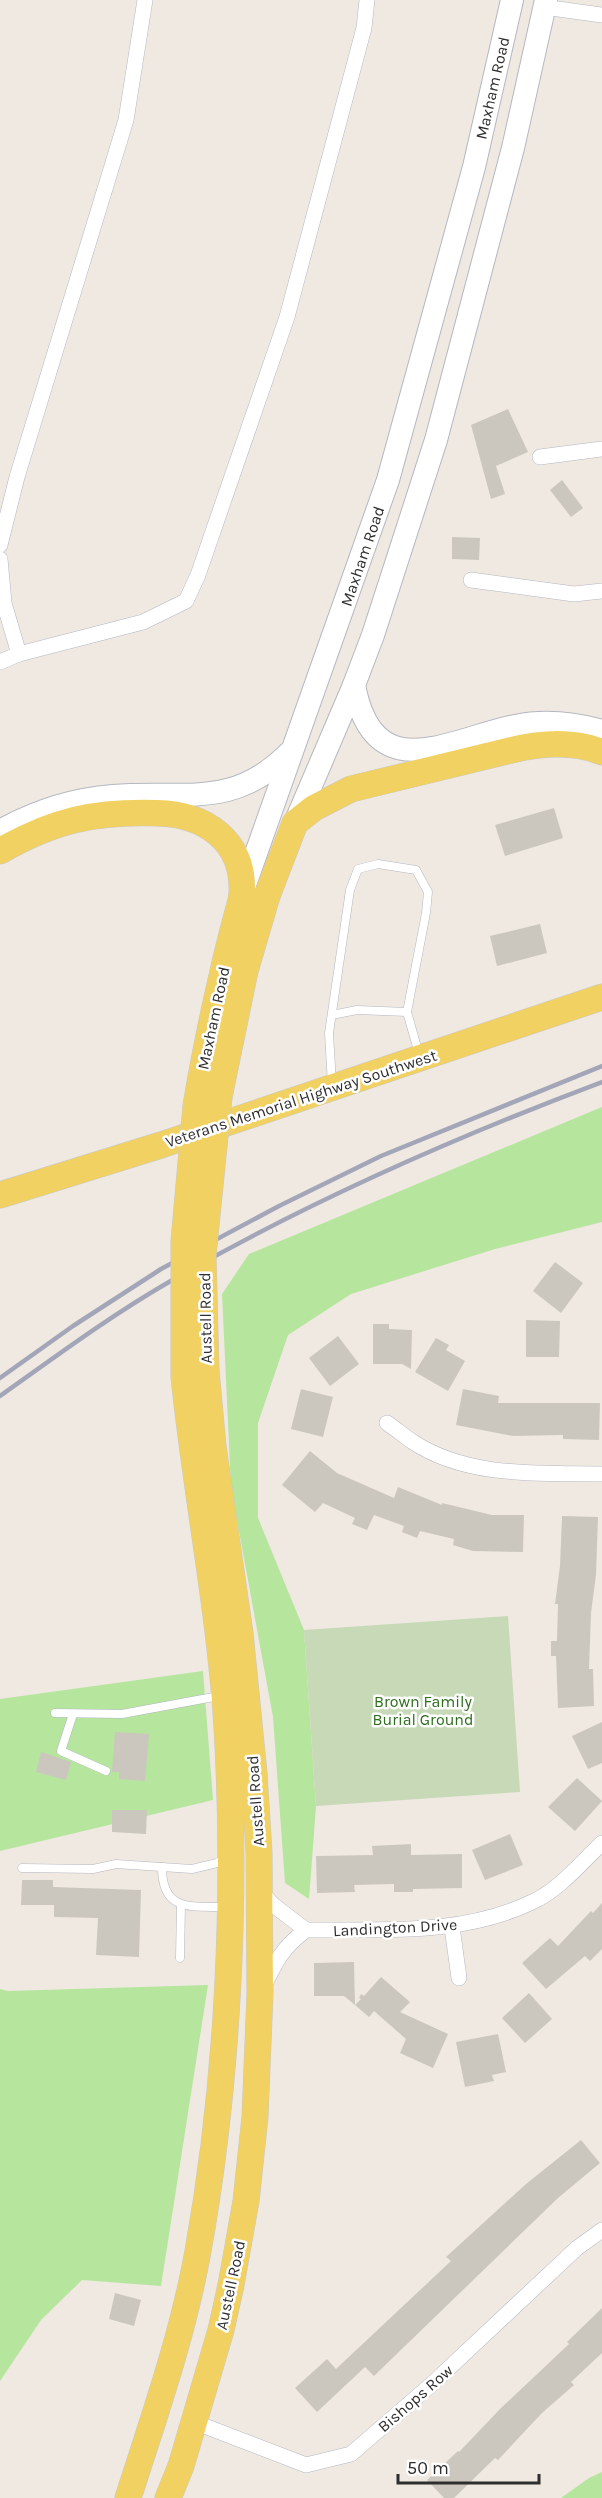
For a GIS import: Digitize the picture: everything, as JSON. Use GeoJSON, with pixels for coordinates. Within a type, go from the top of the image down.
{"type":"FeatureCollection","features":[{"type":"Feature","properties":{"kind":"main road","name":"Maxham Road"},"geometry":{"type":"LineString","coordinates":[[207,1101],[220,1036],[242,893],[374,524],[474,167],[512,0]]}},
{"type":"Feature","properties":{"kind":"main road","name":"Maxham Road"},"geometry":{"type":"LineString","coordinates":[[220,1036],[245,972],[267,896],[295,823],[354,686],[394,573],[440,429],[513,148],[545,4]]}},
{"type":"Feature","properties":{"kind":"main road"},"geometry":{"type":"LineString","coordinates":[[354,686],[358,706],[369,728],[384,743],[403,750],[422,750],[534,723],[586,726],[602,731]]}},
{"type":"Feature","properties":{"kind":"main road"},"geometry":{"type":"LineString","coordinates":[[295,823],[314,808],[351,789],[531,745],[576,746],[602,752]]}},
{"type":"Feature","properties":{"kind":"main road"},"geometry":{"type":"LineString","coordinates":[[0,831],[43,811],[92,798],[144,794],[195,796],[231,791],[262,777],[292,750]]}},
{"type":"Feature","properties":{"kind":"main road"},"geometry":{"type":"LineString","coordinates":[[0,851],[43,828],[75,819],[120,813],[175,813],[207,824],[224,839],[240,870],[242,893]]}},
{"type":"Feature","properties":{"kind":"main road","name":"Veterans Memorial Highway Southwest"},"geometry":{"type":"LineString","coordinates":[[0,1195],[602,997]]}},
{"type":"Feature","properties":{"kind":"main road","name":"Austell Road"},"geometry":{"type":"LineString","coordinates":[[168,2498],[181,2466],[221,2330],[246,2201],[255,2117],[260,1994],[259,1852],[241,1645],[213,1446],[195,1373],[184,1241],[207,1101]]}},
{"type":"Feature","properties":{"kind":"main road","name":"Austell Road"},"geometry":{"type":"LineString","coordinates":[[128,2498],[174,2354],[198,2254],[213,2152],[224,2051],[229,1908],[227,1729],[219,1638],[190,1436],[195,1373]]}},
{"type":"Feature","properties":{"kind":"street"},"geometry":{"type":"LineString","coordinates":[[0,545],[17,477],[126,120],[146,0]]}},
{"type":"Feature","properties":{"kind":"street"},"geometry":{"type":"LineString","coordinates":[[0,662],[19,654],[143,622],[186,601],[198,575],[287,317],[363,28],[367,0]]}},
{"type":"Feature","properties":{"kind":"street"},"geometry":{"type":"LineString","coordinates":[[545,4],[602,15]]}},
{"type":"Feature","properties":{"kind":"street"},"geometry":{"type":"LineString","coordinates":[[540,457],[601,454]]}},
{"type":"Feature","properties":{"kind":"street"},"geometry":{"type":"LineString","coordinates":[[0,559],[4,603],[19,654]]}},
{"type":"Feature","properties":{"kind":"street"},"geometry":{"type":"LineString","coordinates":[[471,580],[574,594],[602,591]]}},
{"type":"Feature","properties":{"kind":"street"},"geometry":{"type":"LineString","coordinates":[[387,1423],[414,1443],[443,1457],[488,1470],[602,1474]]}},
{"type":"Feature","properties":{"kind":"street","name":"Landington Drive"},"geometry":{"type":"LineString","coordinates":[[306,1930],[452,1927],[504,1913],[534,1902],[558,1884],[602,1843]]}},
{"type":"Feature","properties":{"kind":"street"},"geometry":{"type":"LineString","coordinates":[[258,1888],[272,1904],[306,1930],[280,1953],[260,1994]]}},
{"type":"Feature","properties":{"kind":"street"},"geometry":{"type":"LineString","coordinates":[[452,1927],[459,1978]]}},
{"type":"Feature","properties":{"kind":"street","name":"Bishops Row"},"geometry":{"type":"LineString","coordinates":[[194,2422],[306,2465],[351,2454],[432,2384],[578,2248],[602,2230]]}},
{"type":"Feature","properties":{"kind":"lane"},"geometry":{"type":"LineString","coordinates":[[332,1087],[329,1032],[350,890],[358,869],[378,864],[416,870],[428,892],[407,1012],[420,1058]]}},
{"type":"Feature","properties":{"kind":"lane"},"geometry":{"type":"LineString","coordinates":[[332,1015],[357,1010],[407,1012]]}},
{"type":"Feature","properties":{"kind":"lane"},"geometry":{"type":"LineString","coordinates":[[55,1713],[122,1714],[224,1695]]}},
{"type":"Feature","properties":{"kind":"lane"},"geometry":{"type":"LineString","coordinates":[[73,1714],[60,1751],[106,1771]]}},
{"type":"Feature","properties":{"kind":"lane"},"geometry":{"type":"LineString","coordinates":[[22,1868],[93,1869],[116,1864],[192,1869],[218,1863],[229,1851]]}},
{"type":"Feature","properties":{"kind":"lane"},"geometry":{"type":"LineString","coordinates":[[162,1867],[163,1886],[172,1900],[181,1905],[229,1908]]}},
{"type":"Feature","properties":{"kind":"lane"},"geometry":{"type":"LineString","coordinates":[[180,1958],[181,1905]]}},
{"type":"Feature","properties":{"kind":"green space"},"geometry":{"type":"Polygon","coordinates":[[[602,1107],[602,1222],[495,1249],[351,1294],[288,1335],[258,1423],[258,1518],[304,1630],[316,1806],[309,1899],[285,1883],[273,1717],[231,1487],[222,1294],[249,1254],[602,1107]]]}},
{"type":"Feature","properties":{"kind":"green space","name":"Brown Family Burial Ground"},"geometry":{"type":"Polygon","coordinates":[[[508,1616],[520,1792],[316,1806],[304,1630],[508,1616]]]}},
{"type":"Feature","properties":{"kind":"green space"},"geometry":{"type":"Polygon","coordinates":[[[203,1671],[213,1800],[0,1851],[0,1699],[203,1671]]]}},
{"type":"Feature","properties":{"kind":"green space"},"geometry":{"type":"Polygon","coordinates":[[[208,1985],[161,2286],[82,2280],[41,2320],[0,2381],[0,1989],[8,1991],[208,1985]]]}},
{"type":"Feature","properties":{"kind":"green space"},"geometry":{"type":"Polygon","coordinates":[[[602,2472],[602,2498],[561,2498],[589,2478],[602,2472]]]}},
{"type":"Feature","properties":{"kind":"building"},"geometry":{"type":"Polygon","coordinates":[[[508,409],[528,452],[496,466],[505,494],[491,499],[471,425],[508,409]]]}},
{"type":"Feature","properties":{"kind":"building"},"geometry":{"type":"Polygon","coordinates":[[[562,480],[583,508],[571,517],[550,490],[562,480]]]}},
{"type":"Feature","properties":{"kind":"building"},"geometry":{"type":"Polygon","coordinates":[[[452,537],[480,538],[479,560],[452,559],[452,537]]]}},
{"type":"Feature","properties":{"kind":"building"},"geometry":{"type":"Polygon","coordinates":[[[554,808],[563,838],[505,856],[495,825],[554,808]]]}},
{"type":"Feature","properties":{"kind":"building"},"geometry":{"type":"Polygon","coordinates":[[[540,924],[547,953],[497,966],[490,936],[540,924]]]}},
{"type":"Feature","properties":{"kind":"building"},"geometry":{"type":"Polygon","coordinates":[[[555,1262],[583,1283],[561,1313],[533,1291],[555,1262]]]}},
{"type":"Feature","properties":{"kind":"building"},"geometry":{"type":"Polygon","coordinates":[[[526,1320],[560,1321],[559,1357],[526,1357],[526,1320]]]}},
{"type":"Feature","properties":{"kind":"building"},"geometry":{"type":"Polygon","coordinates":[[[373,1324],[389,1324],[389,1329],[412,1330],[411,1369],[402,1364],[373,1364],[373,1324]]]}},
{"type":"Feature","properties":{"kind":"building"},"geometry":{"type":"Polygon","coordinates":[[[338,1336],[359,1364],[330,1386],[309,1358],[338,1336]]]}},
{"type":"Feature","properties":{"kind":"building"},"geometry":{"type":"Polygon","coordinates":[[[436,1338],[449,1345],[446,1350],[465,1361],[448,1391],[415,1372],[436,1338]]]}},
{"type":"Feature","properties":{"kind":"building"},"geometry":{"type":"Polygon","coordinates":[[[301,1389],[333,1397],[323,1437],[291,1429],[301,1389]]]}},
{"type":"Feature","properties":{"kind":"building"},"geometry":{"type":"Polygon","coordinates":[[[463,1389],[499,1396],[498,1403],[600,1403],[599,1440],[563,1439],[563,1435],[513,1436],[456,1425],[463,1389]]]}},
{"type":"Feature","properties":{"kind":"building"},"geometry":{"type":"Polygon","coordinates":[[[310,1451],[337,1473],[394,1498],[398,1487],[442,1505],[442,1503],[492,1515],[524,1515],[523,1552],[473,1551],[453,1545],[454,1539],[420,1531],[417,1538],[402,1532],[404,1526],[374,1515],[367,1530],[352,1524],[355,1518],[323,1503],[315,1512],[282,1485],[310,1451]]]}},
{"type":"Feature","properties":{"kind":"building"},"geometry":{"type":"Polygon","coordinates":[[[562,1516],[598,1517],[589,1669],[593,1669],[594,1706],[558,1708],[556,1656],[551,1656],[551,1641],[557,1641],[558,1604],[555,1604],[560,1566],[562,1516]]]}},
{"type":"Feature","properties":{"kind":"building"},"geometry":{"type":"Polygon","coordinates":[[[602,1722],[602,1763],[588,1769],[572,1736],[602,1722]]]}},
{"type":"Feature","properties":{"kind":"building"},"geometry":{"type":"Polygon","coordinates":[[[115,1732],[149,1734],[145,1781],[119,1779],[119,1772],[112,1772],[115,1732]]]}},
{"type":"Feature","properties":{"kind":"building"},"geometry":{"type":"Polygon","coordinates":[[[41,1752],[71,1762],[66,1780],[36,1772],[41,1752]]]}},
{"type":"Feature","properties":{"kind":"building"},"geometry":{"type":"Polygon","coordinates":[[[577,1778],[602,1801],[575,1831],[548,1807],[577,1778]]]}},
{"type":"Feature","properties":{"kind":"building"},"geometry":{"type":"Polygon","coordinates":[[[112,1810],[147,1810],[146,1834],[112,1832],[112,1810]]]}},
{"type":"Feature","properties":{"kind":"building"},"geometry":{"type":"Polygon","coordinates":[[[510,1834],[523,1865],[485,1880],[472,1850],[510,1834]]]}},
{"type":"Feature","properties":{"kind":"building"},"geometry":{"type":"Polygon","coordinates":[[[411,1844],[411,1855],[462,1854],[462,1888],[413,1889],[413,1892],[394,1892],[394,1884],[354,1885],[355,1892],[317,1893],[316,1856],[373,1855],[372,1846],[411,1844]]]}},
{"type":"Feature","properties":{"kind":"building"},"geometry":{"type":"Polygon","coordinates":[[[22,1880],[53,1880],[53,1887],[141,1890],[139,1957],[96,1955],[98,1918],[54,1917],[54,1905],[21,1905],[22,1880]]]}},
{"type":"Feature","properties":{"kind":"building"},"geometry":{"type":"Polygon","coordinates":[[[602,1903],[602,1949],[590,1961],[585,1956],[546,1989],[522,1963],[550,1938],[558,1946],[591,1911],[593,1913],[602,1903]]]}},
{"type":"Feature","properties":{"kind":"building"},"geometry":{"type":"Polygon","coordinates":[[[354,1962],[355,2005],[344,1996],[314,1996],[314,1963],[354,1962]]]}},
{"type":"Feature","properties":{"kind":"building"},"geometry":{"type":"Polygon","coordinates":[[[381,1977],[410,2002],[400,2012],[448,2034],[433,2068],[400,2053],[406,2039],[374,2011],[369,2017],[355,2005],[361,1999],[359,1998],[361,1994],[364,1996],[381,1977]]]}},
{"type":"Feature","properties":{"kind":"building"},"geometry":{"type":"Polygon","coordinates":[[[529,1993],[552,2019],[525,2043],[502,2018],[529,1993]]]}},
{"type":"Feature","properties":{"kind":"building"},"geometry":{"type":"Polygon","coordinates":[[[498,2034],[506,2072],[492,2075],[494,2081],[465,2087],[456,2042],[498,2034]]]}},
{"type":"Feature","properties":{"kind":"building"},"geometry":{"type":"Polygon","coordinates":[[[581,2140],[600,2163],[558,2198],[374,2376],[365,2367],[317,2412],[295,2388],[327,2359],[336,2369],[451,2261],[446,2257],[526,2184],[581,2140]]]}},
{"type":"Feature","properties":{"kind":"building"},"geometry":{"type":"Polygon","coordinates":[[[115,2293],[141,2300],[134,2326],[109,2319],[115,2293]]]}},
{"type":"Feature","properties":{"kind":"building"},"geometry":{"type":"Polygon","coordinates":[[[602,2308],[602,2353],[571,2382],[574,2385],[542,2413],[498,2460],[495,2458],[454,2498],[444,2498],[427,2480],[459,2452],[501,2408],[569,2344],[567,2342],[602,2308]]]}},
{"type":"Feature","properties":{"kind":"railway"},"geometry":{"type":"LineString","coordinates":[[0,1378],[73,1326],[161,1269],[279,1206],[381,1156],[602,1066]]}},
{"type":"Feature","properties":{"kind":"railway"},"geometry":{"type":"LineString","coordinates":[[0,1396],[147,1295],[274,1225],[327,1198],[436,1149],[602,1082]]}}]}
